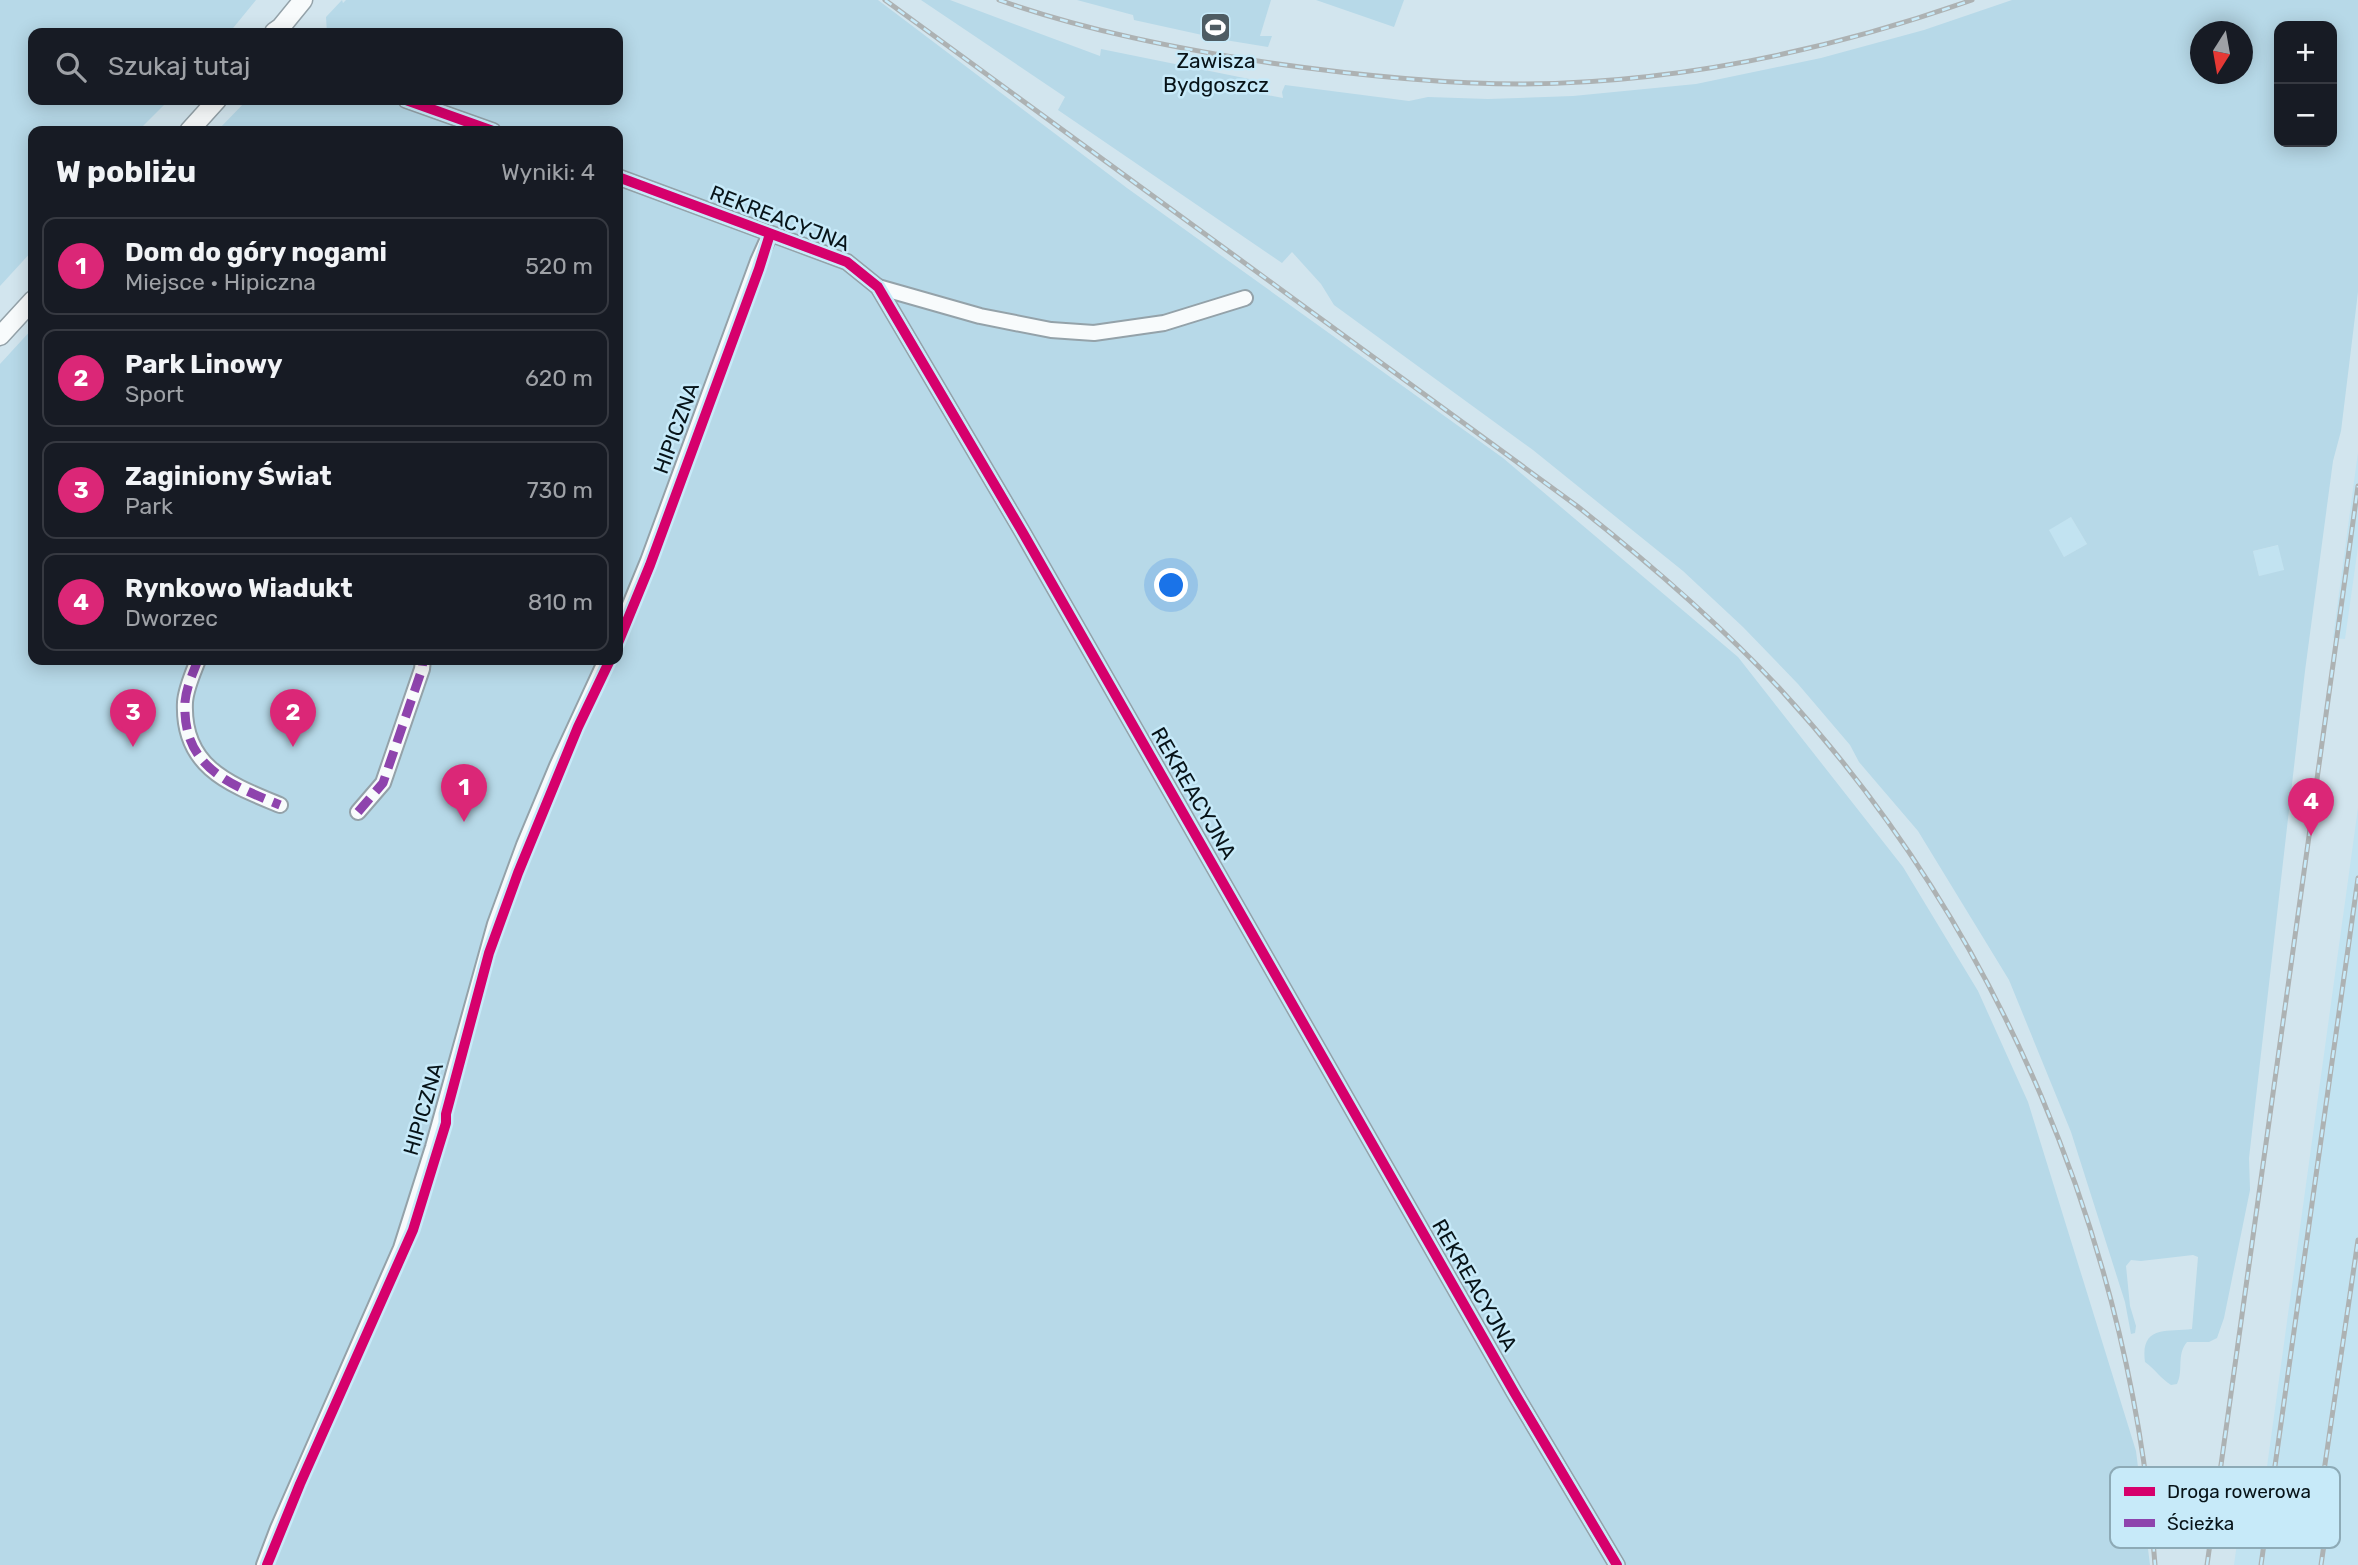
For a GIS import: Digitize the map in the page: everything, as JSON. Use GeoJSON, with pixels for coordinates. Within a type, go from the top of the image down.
{"type":"FeatureCollection","features":[{"type":"Feature","properties":{"kind":"main road"},"geometry":{"type":"LineString","coordinates":[[280,28],[303,0]]}},
{"type":"Feature","properties":{"kind":"main road"},"geometry":{"type":"LineString","coordinates":[[295,28],[311,0]]}},
{"type":"Feature","properties":{"kind":"main road"},"geometry":{"type":"LineString","coordinates":[[194,126],[213,105]]}},
{"type":"Feature","properties":{"kind":"main road"},"geometry":{"type":"LineString","coordinates":[[0,336],[28,305]]}},
{"type":"Feature","properties":{"kind":"street"},"geometry":{"type":"LineString","coordinates":[[417,105],[463,126]]}},
{"type":"Feature","properties":{"kind":"street","name":"REKREACYJNA"},"geometry":{"type":"LineString","coordinates":[[623,179],[847,262],[878,287],[889,302],[1514,1392],[1617,1565]]}},
{"type":"Feature","properties":{"kind":"street","name":"HIPICZNA"},"geometry":{"type":"LineString","coordinates":[[623,623],[770,234]]}},
{"type":"Feature","properties":{"kind":"street","name":"REKREACYJNA"},"geometry":{"type":"LineString","coordinates":[[878,287],[980,316],[1051,330],[1094,333],[1164,323],[1245,298]]}},
{"type":"Feature","properties":{"kind":"street"},"geometry":{"type":"LineString","coordinates":[[196,665],[185,700],[188,738],[205,766],[236,787],[281,805]]}},
{"type":"Feature","properties":{"kind":"street"},"geometry":{"type":"LineString","coordinates":[[358,812],[383,783],[422,665]]}},
{"type":"Feature","properties":{"kind":"street","name":"HIPICZNA"},"geometry":{"type":"LineString","coordinates":[[264,1565],[401,1248],[433,1147],[495,924],[556,766],[604,665]]}},
{"type":"Feature","properties":{"kind":"shaded area"},"geometry":{"type":"Polygon","coordinates":[[[0,0],[256,0],[233,28],[28,28],[28,105],[164,105],[143,126],[28,126],[28,255],[0,286],[0,0]]]}},
{"type":"Feature","properties":{"kind":"shaded area"},"geometry":{"type":"Polygon","coordinates":[[[342,0],[343,3],[346,0],[878,0],[1127,188],[1503,458],[1738,657],[1903,867],[1978,991],[2028,1102],[2136,1451],[2138,1467],[2110,1467],[2110,1548],[2148,1548],[2150,1565],[0,1565],[0,364],[28,333],[28,665],[623,665],[623,126],[222,126],[242,105],[623,105],[623,28],[327,28],[326,17],[342,0]]]}},
{"type":"Feature","properties":{"kind":"shaded area"},"geometry":{"type":"Polygon","coordinates":[[[921,0],[950,0],[1100,56],[1101,49],[1259,81],[1256,93],[1283,98],[1285,85],[1409,101],[1428,97],[1488,99],[1573,96],[1696,84],[1821,58],[1924,30],[2012,0],[2358,0],[2358,292],[2341,431],[2333,461],[2305,671],[2249,1158],[2250,1190],[2224,1318],[2217,1338],[2209,1342],[2187,1342],[2182,1352],[2177,1384],[2167,1383],[2145,1362],[2145,1350],[2151,1336],[2157,1333],[2192,1329],[2198,1257],[2193,1255],[2131,1260],[2126,1266],[2130,1306],[2136,1326],[2135,1333],[2131,1334],[2125,1302],[2071,1132],[2009,980],[1918,831],[1798,684],[1743,627],[1683,571],[1533,450],[1334,305],[1321,284],[1292,252],[1282,263],[1058,110],[1065,97],[921,0]],[[2071,517],[2049,530],[2064,557],[2087,544],[2071,517]],[[2278,545],[2253,551],[2259,576],[2284,570],[2278,545]]]}},
{"type":"Feature","properties":{"kind":"shaded area","name":"Zawisza Bydgoszcz"},"geometry":{"type":"Polygon","coordinates":[[[1077,0],[1271,0],[1260,36],[1272,36],[1268,47],[1225,40],[1134,20],[1133,15],[1077,0]]]}},
{"type":"Feature","properties":{"kind":"shaded area"},"geometry":{"type":"Polygon","coordinates":[[[1316,0],[1404,0],[1394,27],[1316,0]]]}},
{"type":"Feature","properties":{"kind":"shaded area"},"geometry":{"type":"Polygon","coordinates":[[[2358,452],[2358,547],[2345,639],[2333,638],[2358,452]]]}},
{"type":"Feature","properties":{"kind":"shaded area"},"geometry":{"type":"Polygon","coordinates":[[[2071,517],[2087,544],[2064,557],[2048,530],[2071,517]]]}},
{"type":"Feature","properties":{"kind":"shaded area"},"geometry":{"type":"Polygon","coordinates":[[[2279,545],[2284,571],[2259,576],[2253,551],[2279,545]]]}},
{"type":"Feature","properties":{"kind":"shaded area"},"geometry":{"type":"Polygon","coordinates":[[[2358,808],[2358,1565],[2234,1565],[2236,1548],[2340,1548],[2340,1467],[2267,1467],[2358,808]]]}},
{"type":"Feature","properties":{"kind":"railway"},"geometry":{"type":"LineString","coordinates":[[885,0],[1577,506],[1657,571],[1733,641],[1781,690],[1859,783],[1928,882],[1989,987],[2041,1096],[2084,1209],[2117,1326],[2144,1467]]}},
{"type":"Feature","properties":{"kind":"railway"},"geometry":{"type":"LineString","coordinates":[[999,0],[1099,30],[1237,58],[1397,78],[1523,84],[1638,78],[1751,61],[1862,34],[1972,0]]}},
{"type":"Feature","properties":{"kind":"railway"},"geometry":{"type":"LineString","coordinates":[[2221,1467],[2358,486]]}},
{"type":"Feature","properties":{"kind":"railway"},"geometry":{"type":"LineString","coordinates":[[2275,1467],[2358,878]]}},
{"type":"Feature","properties":{"kind":"railway"},"geometry":{"type":"LineString","coordinates":[[2325,1467],[2358,1240]]}},
{"type":"Feature","properties":{"kind":"railway"},"geometry":{"type":"LineString","coordinates":[[2153,1548],[2155,1565]]}},
{"type":"Feature","properties":{"kind":"railway"},"geometry":{"type":"LineString","coordinates":[[2207,1565],[2209,1548]]}},
{"type":"Feature","properties":{"kind":"railway"},"geometry":{"type":"LineString","coordinates":[[2261,1565],[2263,1548]]}},
{"type":"Feature","properties":{"kind":"railway"},"geometry":{"type":"LineString","coordinates":[[2321,1565],[2323,1548]]}},
{"type":"Feature","properties":{"kind":"marked path"},"geometry":{"type":"LineString","coordinates":[[196,665],[185,702],[186,724],[191,743],[200,758],[212,770],[243,789],[280,805]]}},
{"type":"Feature","properties":{"kind":"marked path"},"geometry":{"type":"LineString","coordinates":[[358,812],[383,783],[422,665]]}},
{"type":"Feature","properties":{"kind":"cycle path"},"geometry":{"type":"LineString","coordinates":[[420,105],[479,126]]}},
{"type":"Feature","properties":{"kind":"cycle path"},"geometry":{"type":"LineString","coordinates":[[623,179],[847,262],[878,287],[1023,533],[1514,1392],[1617,1565]]}},
{"type":"Feature","properties":{"kind":"cycle path"},"geometry":{"type":"LineString","coordinates":[[623,631],[650,565],[770,234]]}},
{"type":"Feature","properties":{"kind":"cycle path"},"geometry":{"type":"LineString","coordinates":[[267,1565],[300,1484],[413,1230],[446,1123],[446,1114],[489,953],[518,873],[578,727],[608,665]]}},
{"type":"Feature","properties":{"kind":"place","name":"Zawisza Bydgoszcz"},"geometry":{"type":"Point","coordinates":[1216,28]}},
{"type":"Feature","properties":{"kind":"place","name":"Zaginiony Świat"},"geometry":{"type":"Point","coordinates":[133,747]}},
{"type":"Feature","properties":{"kind":"place","name":"Park Linowy"},"geometry":{"type":"Point","coordinates":[293,747]}},
{"type":"Feature","properties":{"kind":"place","name":"Dom do góry nogami"},"geometry":{"type":"Point","coordinates":[464,822]}},
{"type":"Feature","properties":{"kind":"place","name":"Rynkowo Wiadukt"},"geometry":{"type":"Point","coordinates":[2311,836]}}]}
